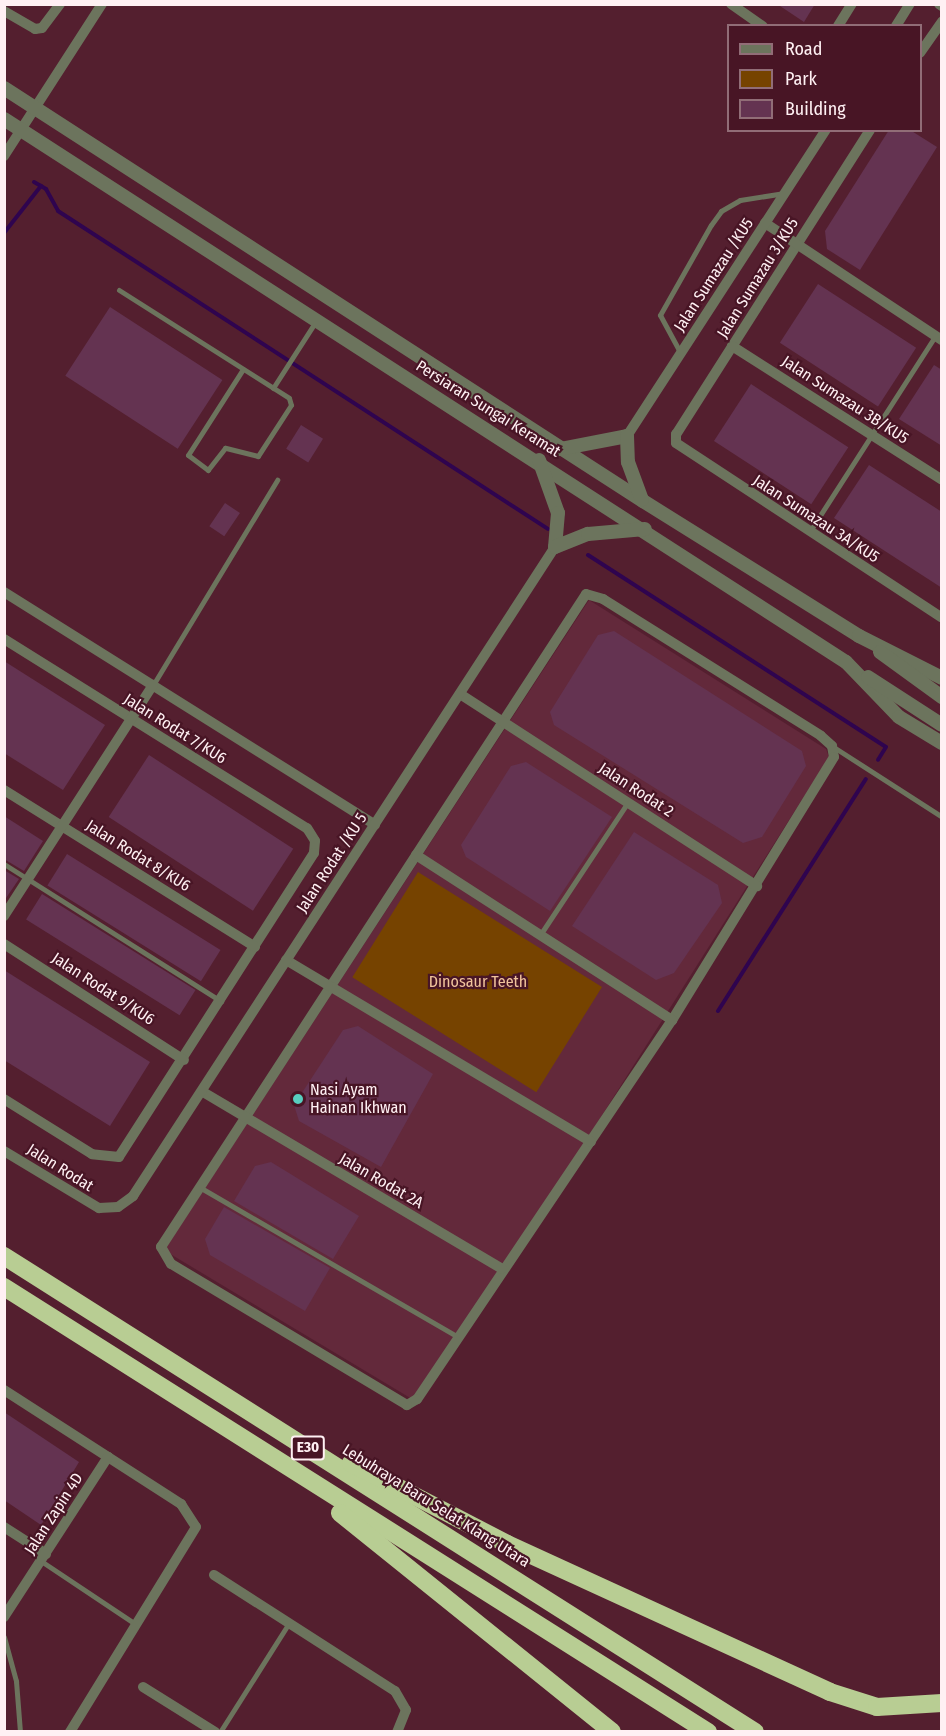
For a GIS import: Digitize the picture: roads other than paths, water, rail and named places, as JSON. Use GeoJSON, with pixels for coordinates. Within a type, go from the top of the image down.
{"type":"FeatureCollection","features":[{"type":"Feature","properties":{"kind":"highway","name":"Lebuhraya Baru Selat Klang Utara"},"geometry":{"type":"LineString","coordinates":[[4,1256],[754,1731]]}},
{"type":"Feature","properties":{"kind":"highway","name":"E30"},"geometry":{"type":"LineString","coordinates":[[4,1287],[708,1731]]}},
{"type":"Feature","properties":{"kind":"highway"},"geometry":{"type":"LineString","coordinates":[[117,1359],[373,1536],[612,1731]]}},
{"type":"Feature","properties":{"kind":"highway"},"geometry":{"type":"LineString","coordinates":[[266,1422],[507,1544],[830,1692],[877,1707],[942,1703]]}},
{"type":"Feature","properties":{"kind":"street"},"geometry":{"type":"LineString","coordinates":[[4,11],[26,25],[42,28],[60,4]]}},
{"type":"Feature","properties":{"kind":"street"},"geometry":{"type":"LineString","coordinates":[[4,156],[102,4]]}},
{"type":"Feature","properties":{"kind":"street"},"geometry":{"type":"LineString","coordinates":[[731,4],[761,24]]}},
{"type":"Feature","properties":{"kind":"street"},"geometry":{"type":"LineString","coordinates":[[839,24],[852,4]]}},
{"type":"Feature","properties":{"kind":"street"},"geometry":{"type":"LineString","coordinates":[[897,24],[910,4]]}},
{"type":"Feature","properties":{"kind":"street"},"geometry":{"type":"LineString","coordinates":[[922,51],[942,21]]}},
{"type":"Feature","properties":{"kind":"street","name":"Persiaran Sungai Keramat"},"geometry":{"type":"LineString","coordinates":[[4,88],[643,501],[862,638],[942,678]]}},
{"type":"Feature","properties":{"kind":"street","name":"Persiaran Sungai Keramat"},"geometry":{"type":"LineString","coordinates":[[4,119],[539,460],[846,662],[899,717],[942,743]]}},
{"type":"Feature","properties":{"kind":"street","name":"Jalan Sumazau /KU5"},"geometry":{"type":"LineString","coordinates":[[627,436],[825,132]]}},
{"type":"Feature","properties":{"kind":"street","name":"Jalan Sumazau 3/KU5"},"geometry":{"type":"LineString","coordinates":[[676,443],[676,434],[869,132]]}},
{"type":"Feature","properties":{"kind":"street"},"geometry":{"type":"LineString","coordinates":[[765,223],[939,338]]}},
{"type":"Feature","properties":{"kind":"street"},"geometry":{"type":"LineString","coordinates":[[312,287],[299,287],[296,293],[316,319]]}},
{"type":"Feature","properties":{"kind":"street","name":"Jalan Sumazau 3B/KU5"},"geometry":{"type":"LineString","coordinates":[[732,346],[942,480]]}},
{"type":"Feature","properties":{"kind":"street"},"geometry":{"type":"LineString","coordinates":[[560,448],[627,436],[628,462],[643,501]]}},
{"type":"Feature","properties":{"kind":"street","name":"Jalan Sumazau 3A/KU5"},"geometry":{"type":"LineString","coordinates":[[676,443],[809,533],[942,618]]}},
{"type":"Feature","properties":{"kind":"street"},"geometry":{"type":"LineString","coordinates":[[539,460],[558,513],[555,547],[588,534],[645,529]]}},
{"type":"Feature","properties":{"kind":"street","name":"Jalan Rodat /KU 5"},"geometry":{"type":"LineString","coordinates":[[133,1196],[203,1092],[286,960],[555,547]]}},
{"type":"Feature","properties":{"kind":"street"},"geometry":{"type":"LineString","coordinates":[[4,592],[375,825]]}},
{"type":"Feature","properties":{"kind":"street"},"geometry":{"type":"LineString","coordinates":[[594,594],[832,746],[832,766],[672,1020],[591,1142],[502,1269],[417,1400],[407,1405],[166,1260],[161,1247],[244,1118],[332,988],[500,719],[578,601],[594,594]]}},
{"type":"Feature","properties":{"kind":"street"},"geometry":{"type":"LineString","coordinates":[[862,638],[942,697]]}},
{"type":"Feature","properties":{"kind":"street","name":"Jalan Rodat 7/KU6"},"geometry":{"type":"LineString","coordinates":[[4,639],[307,828],[315,841],[314,853],[255,947]]}},
{"type":"Feature","properties":{"kind":"street"},"geometry":{"type":"LineString","coordinates":[[846,662],[942,725]]}},
{"type":"Feature","properties":{"kind":"street"},"geometry":{"type":"LineString","coordinates":[[4,916],[153,686]]}},
{"type":"Feature","properties":{"kind":"street","name":"Jalan Rodat 2"},"geometry":{"type":"LineString","coordinates":[[460,694],[757,886]]}},
{"type":"Feature","properties":{"kind":"street","name":"Jalan Rodat 8/KU6"},"geometry":{"type":"LineString","coordinates":[[4,790],[255,947]]}},
{"type":"Feature","properties":{"kind":"street"},"geometry":{"type":"LineString","coordinates":[[416,855],[672,1020]]}},
{"type":"Feature","properties":{"kind":"street","name":"Jalan Rodat 9/KU6"},"geometry":{"type":"LineString","coordinates":[[4,944],[184,1060]]}},
{"type":"Feature","properties":{"kind":"street"},"geometry":{"type":"LineString","coordinates":[[4,1099],[92,1154],[111,1159],[126,1147],[255,947]]}},
{"type":"Feature","properties":{"kind":"street"},"geometry":{"type":"LineString","coordinates":[[286,960],[591,1142]]}},
{"type":"Feature","properties":{"kind":"street","name":"Jalan Rodat 2A"},"geometry":{"type":"LineString","coordinates":[[203,1092],[502,1269]]}},
{"type":"Feature","properties":{"kind":"street","name":"Jalan Rodat"},"geometry":{"type":"LineString","coordinates":[[4,1151],[99,1208],[118,1207],[133,1196]]}},
{"type":"Feature","properties":{"kind":"street"},"geometry":{"type":"LineString","coordinates":[[4,1390],[181,1504],[196,1527],[139,1626],[70,1731]]}},
{"type":"Feature","properties":{"kind":"street","name":"Jalan Zapin 4D"},"geometry":{"type":"LineString","coordinates":[[4,1617],[108,1457]]}},
{"type":"Feature","properties":{"kind":"street"},"geometry":{"type":"LineString","coordinates":[[4,1527],[44,1558]]}},
{"type":"Feature","properties":{"kind":"street"},"geometry":{"type":"LineString","coordinates":[[214,1575],[403,1698],[404,1720],[398,1731]]}},
{"type":"Feature","properties":{"kind":"street"},"geometry":{"type":"LineString","coordinates":[[143,1687],[215,1731]]}},
{"type":"Feature","properties":{"kind":"lane"},"geometry":{"type":"LineString","coordinates":[[681,354],[661,314],[711,225],[734,202],[784,193]]}},
{"type":"Feature","properties":{"kind":"lane"},"geometry":{"type":"LineString","coordinates":[[119,290],[273,388],[291,405],[258,456],[225,448],[208,470],[188,455],[243,369]]}},
{"type":"Feature","properties":{"kind":"lane"},"geometry":{"type":"LineString","coordinates":[[273,388],[316,319]]}},
{"type":"Feature","properties":{"kind":"lane"},"geometry":{"type":"LineString","coordinates":[[809,533],[939,338]]}},
{"type":"Feature","properties":{"kind":"lane"},"geometry":{"type":"LineString","coordinates":[[153,686],[277,480]]}},
{"type":"Feature","properties":{"kind":"lane"},"geometry":{"type":"LineString","coordinates":[[832,746],[942,818]]}},
{"type":"Feature","properties":{"kind":"lane"},"geometry":{"type":"LineString","coordinates":[[540,935],[628,802]]}},
{"type":"Feature","properties":{"kind":"lane"},"geometry":{"type":"LineString","coordinates":[[4,864],[221,1001]]}},
{"type":"Feature","properties":{"kind":"lane"},"geometry":{"type":"LineString","coordinates":[[201,1188],[458,1337]]}},
{"type":"Feature","properties":{"kind":"lane"},"geometry":{"type":"LineString","coordinates":[[44,1558],[139,1626]]}},
{"type":"Feature","properties":{"kind":"lane"},"geometry":{"type":"LineString","coordinates":[[220,1731],[289,1623]]}},
{"type":"Feature","properties":{"kind":"lane"},"geometry":{"type":"LineString","coordinates":[[4,1637],[16,1681],[20,1731]]}},
{"type":"Feature","properties":{"kind":"waterway"},"geometry":{"type":"LineString","coordinates":[[34,182],[46,189],[58,211],[548,529]]}},
{"type":"Feature","properties":{"kind":"waterway"},"geometry":{"type":"LineString","coordinates":[[4,233],[41,186]]}},
{"type":"Feature","properties":{"kind":"waterway"},"geometry":{"type":"LineString","coordinates":[[588,555],[886,747],[878,760]]}},
{"type":"Feature","properties":{"kind":"waterway"},"geometry":{"type":"LineString","coordinates":[[718,1011],[866,779]]}},
{"type":"Feature","properties":{"kind":"place","name":"Nasi Ayam Hainan Ikhwan"},"geometry":{"type":"Point","coordinates":[298,1099]}},
{"type":"Feature","properties":{"kind":"park label","name":"Dinosaur Teeth"},"geometry":{"type":"Point","coordinates":[478,982]}}]}
